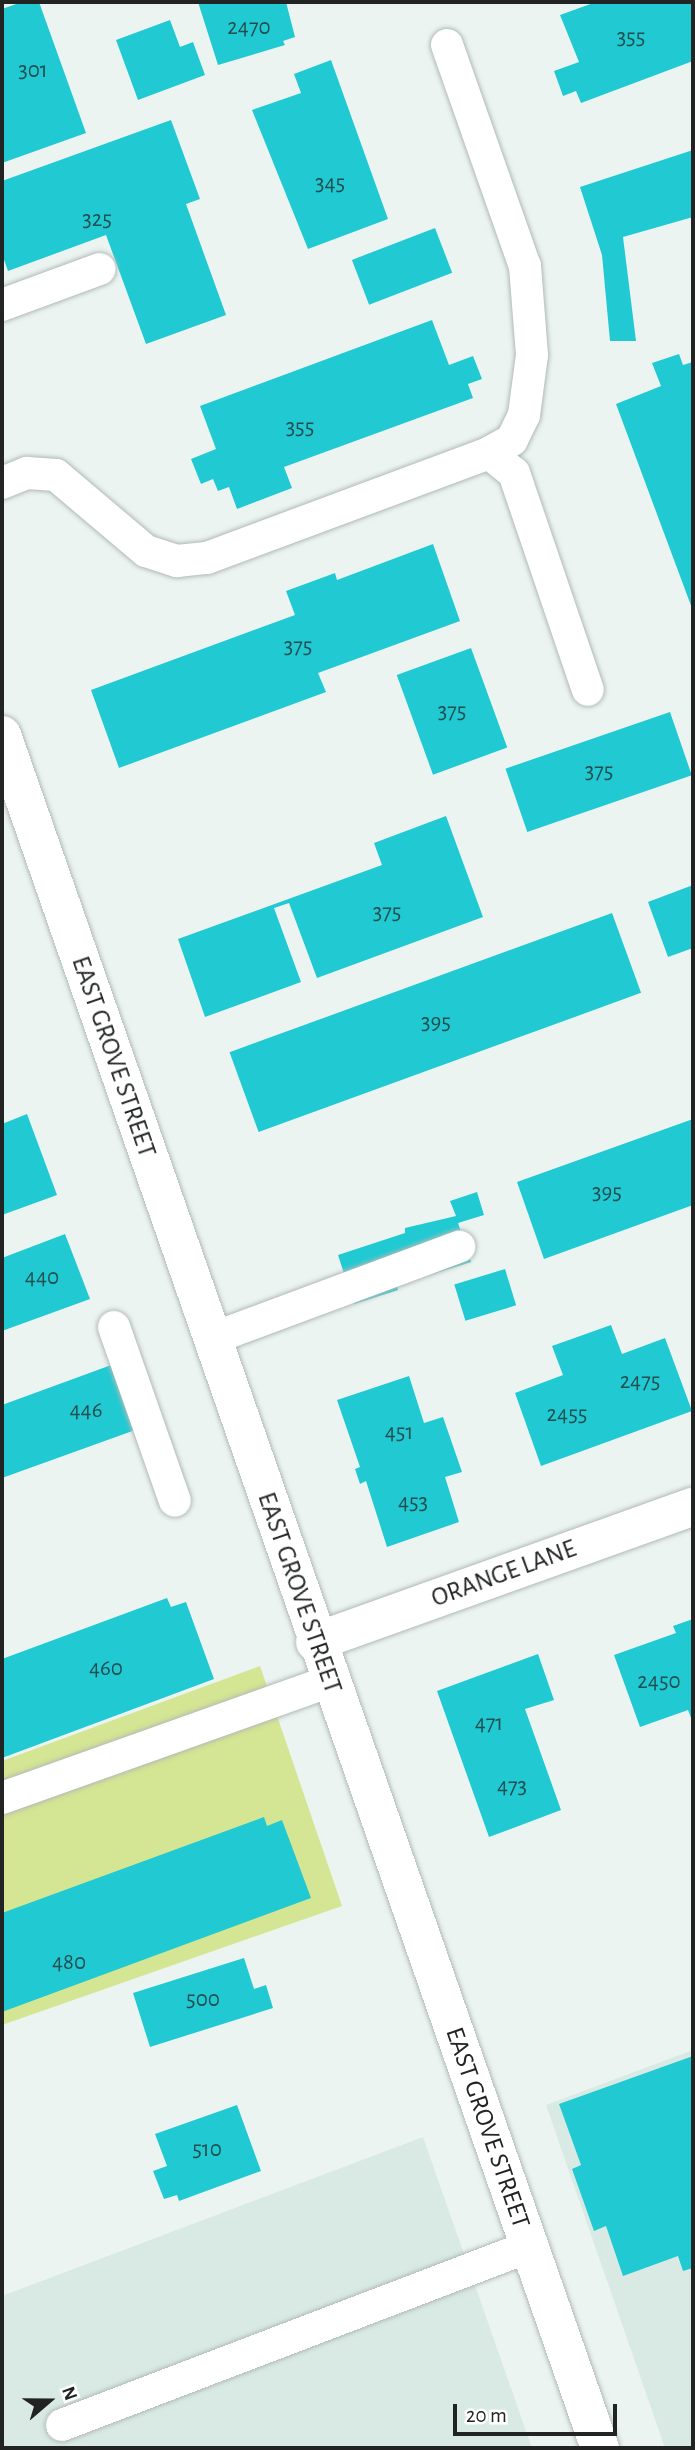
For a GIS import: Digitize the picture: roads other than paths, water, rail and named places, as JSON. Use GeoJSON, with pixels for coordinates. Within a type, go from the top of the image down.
{"type":"FeatureCollection","features":[{"type":"Feature","properties":{"kind":"street","name":"EAST GROVE STREET"},"geometry":{"type":"LineString","coordinates":[[2,735],[315,1642],[600,2448]]}},
{"type":"Feature","properties":{"kind":"street","name":"ORANGE LANE"},"geometry":{"type":"LineString","coordinates":[[315,1642],[693,1507]]}},
{"type":"Feature","properties":{"kind":"lane"},"geometry":{"type":"LineString","coordinates":[[2,483],[27,473],[56,475],[145,551],[177,561],[207,558],[489,453],[512,440],[524,415],[532,355],[525,266],[447,45]]}},
{"type":"Feature","properties":{"kind":"lane"},"geometry":{"type":"LineString","coordinates":[[2,305],[100,269]]}},
{"type":"Feature","properties":{"kind":"lane"},"geometry":{"type":"LineString","coordinates":[[489,453],[514,473],[588,690]]}},
{"type":"Feature","properties":{"kind":"lane"},"geometry":{"type":"LineString","coordinates":[[211,1339],[459,1247]]}},
{"type":"Feature","properties":{"kind":"lane"},"geometry":{"type":"LineString","coordinates":[[114,1327],[175,1501]]}},
{"type":"Feature","properties":{"kind":"lane"},"geometry":{"type":"LineString","coordinates":[[2,1798],[330,1681]]}},
{"type":"Feature","properties":{"kind":"lane"},"geometry":{"type":"LineString","coordinates":[[62,2425],[528,2246]]}}]}
